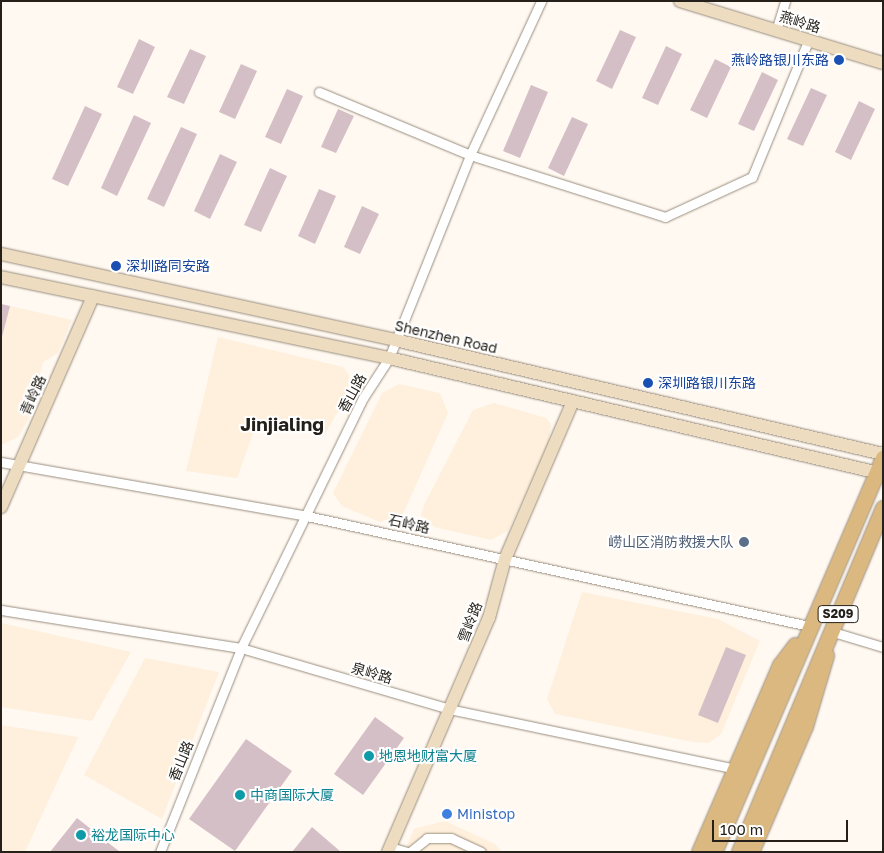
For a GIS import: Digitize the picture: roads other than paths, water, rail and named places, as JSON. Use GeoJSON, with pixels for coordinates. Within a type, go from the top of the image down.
{"type":"FeatureCollection","features":[{"type":"Feature","properties":{"kind":"main road","name":"燕岭路"},"geometry":{"type":"LineString","coordinates":[[680,1],[883,64]]}},
{"type":"Feature","properties":{"kind":"main road","name":"Shenzhen Road"},"geometry":{"type":"LineString","coordinates":[[1,254],[395,340],[883,456]]}},
{"type":"Feature","properties":{"kind":"main road"},"geometry":{"type":"LineString","coordinates":[[1,277],[389,358],[880,473]]}},
{"type":"Feature","properties":{"kind":"main road","name":"青岭路"},"geometry":{"type":"LineString","coordinates":[[1,507],[93,296]]}},
{"type":"Feature","properties":{"kind":"main road","name":"雪岭路"},"geometry":{"type":"LineString","coordinates":[[389,849],[489,618],[505,559],[573,401]]}},
{"type":"Feature","properties":{"kind":"main road","name":"S209"},"geometry":{"type":"LineString","coordinates":[[714,852],[809,626],[880,473],[883,456]]}},
{"type":"Feature","properties":{"kind":"main road","name":"S209"},"geometry":{"type":"LineString","coordinates":[[739,852],[792,719],[883,508]]}},
{"type":"Feature","properties":{"kind":"main road"},"geometry":{"type":"LineString","coordinates":[[699,852],[780,665],[809,626]]}},
{"type":"Feature","properties":{"kind":"main road"},"geometry":{"type":"LineString","coordinates":[[751,852],[820,684],[830,631]]}},
{"type":"Feature","properties":{"kind":"street","name":"香山路"},"geometry":{"type":"LineString","coordinates":[[160,852],[241,648],[363,398],[389,358],[470,155],[541,1]]}},
{"type":"Feature","properties":{"kind":"street"},"geometry":{"type":"LineString","coordinates":[[776,31],[785,1]]}},
{"type":"Feature","properties":{"kind":"street"},"geometry":{"type":"LineString","coordinates":[[319,92],[470,155],[665,217],[752,177],[808,41]]}},
{"type":"Feature","properties":{"kind":"street","name":"石岭路"},"geometry":{"type":"LineString","coordinates":[[1,462],[307,516],[809,626]]}},
{"type":"Feature","properties":{"kind":"street","name":"泉岭路"},"geometry":{"type":"LineString","coordinates":[[1,610],[241,648],[449,709],[735,769]]}},
{"type":"Feature","properties":{"kind":"street"},"geometry":{"type":"LineString","coordinates":[[830,631],[883,647]]}},
{"type":"Feature","properties":{"kind":"street"},"geometry":{"type":"LineString","coordinates":[[389,849],[409,852],[427,838],[450,838],[481,852]]}},
{"type":"Feature","properties":{"kind":"place","name":"燕岭路银川东路"},"geometry":{"type":"Point","coordinates":[839,60]}},
{"type":"Feature","properties":{"kind":"place","name":"深圳路同安路"},"geometry":{"type":"Point","coordinates":[116,266]}},
{"type":"Feature","properties":{"kind":"place","name":"深圳路银川东路"},"geometry":{"type":"Point","coordinates":[648,383]}},
{"type":"Feature","properties":{"kind":"place","name":"崂山区消防救援大队"},"geometry":{"type":"Point","coordinates":[744,542]}},
{"type":"Feature","properties":{"kind":"place","name":"地恩地财富大厦"},"geometry":{"type":"Point","coordinates":[369,756]}},
{"type":"Feature","properties":{"kind":"place","name":"中商国际大厦"},"geometry":{"type":"Point","coordinates":[240,795]}},
{"type":"Feature","properties":{"kind":"place","name":"Ministop"},"geometry":{"type":"Point","coordinates":[447,814]}},
{"type":"Feature","properties":{"kind":"place","name":"裕龙国际中心"},"geometry":{"type":"Point","coordinates":[81,835]}},
{"type":"Feature","properties":{"kind":"district","name":"Jinjialing"},"geometry":{"type":"Point","coordinates":[282,424]}}]}
